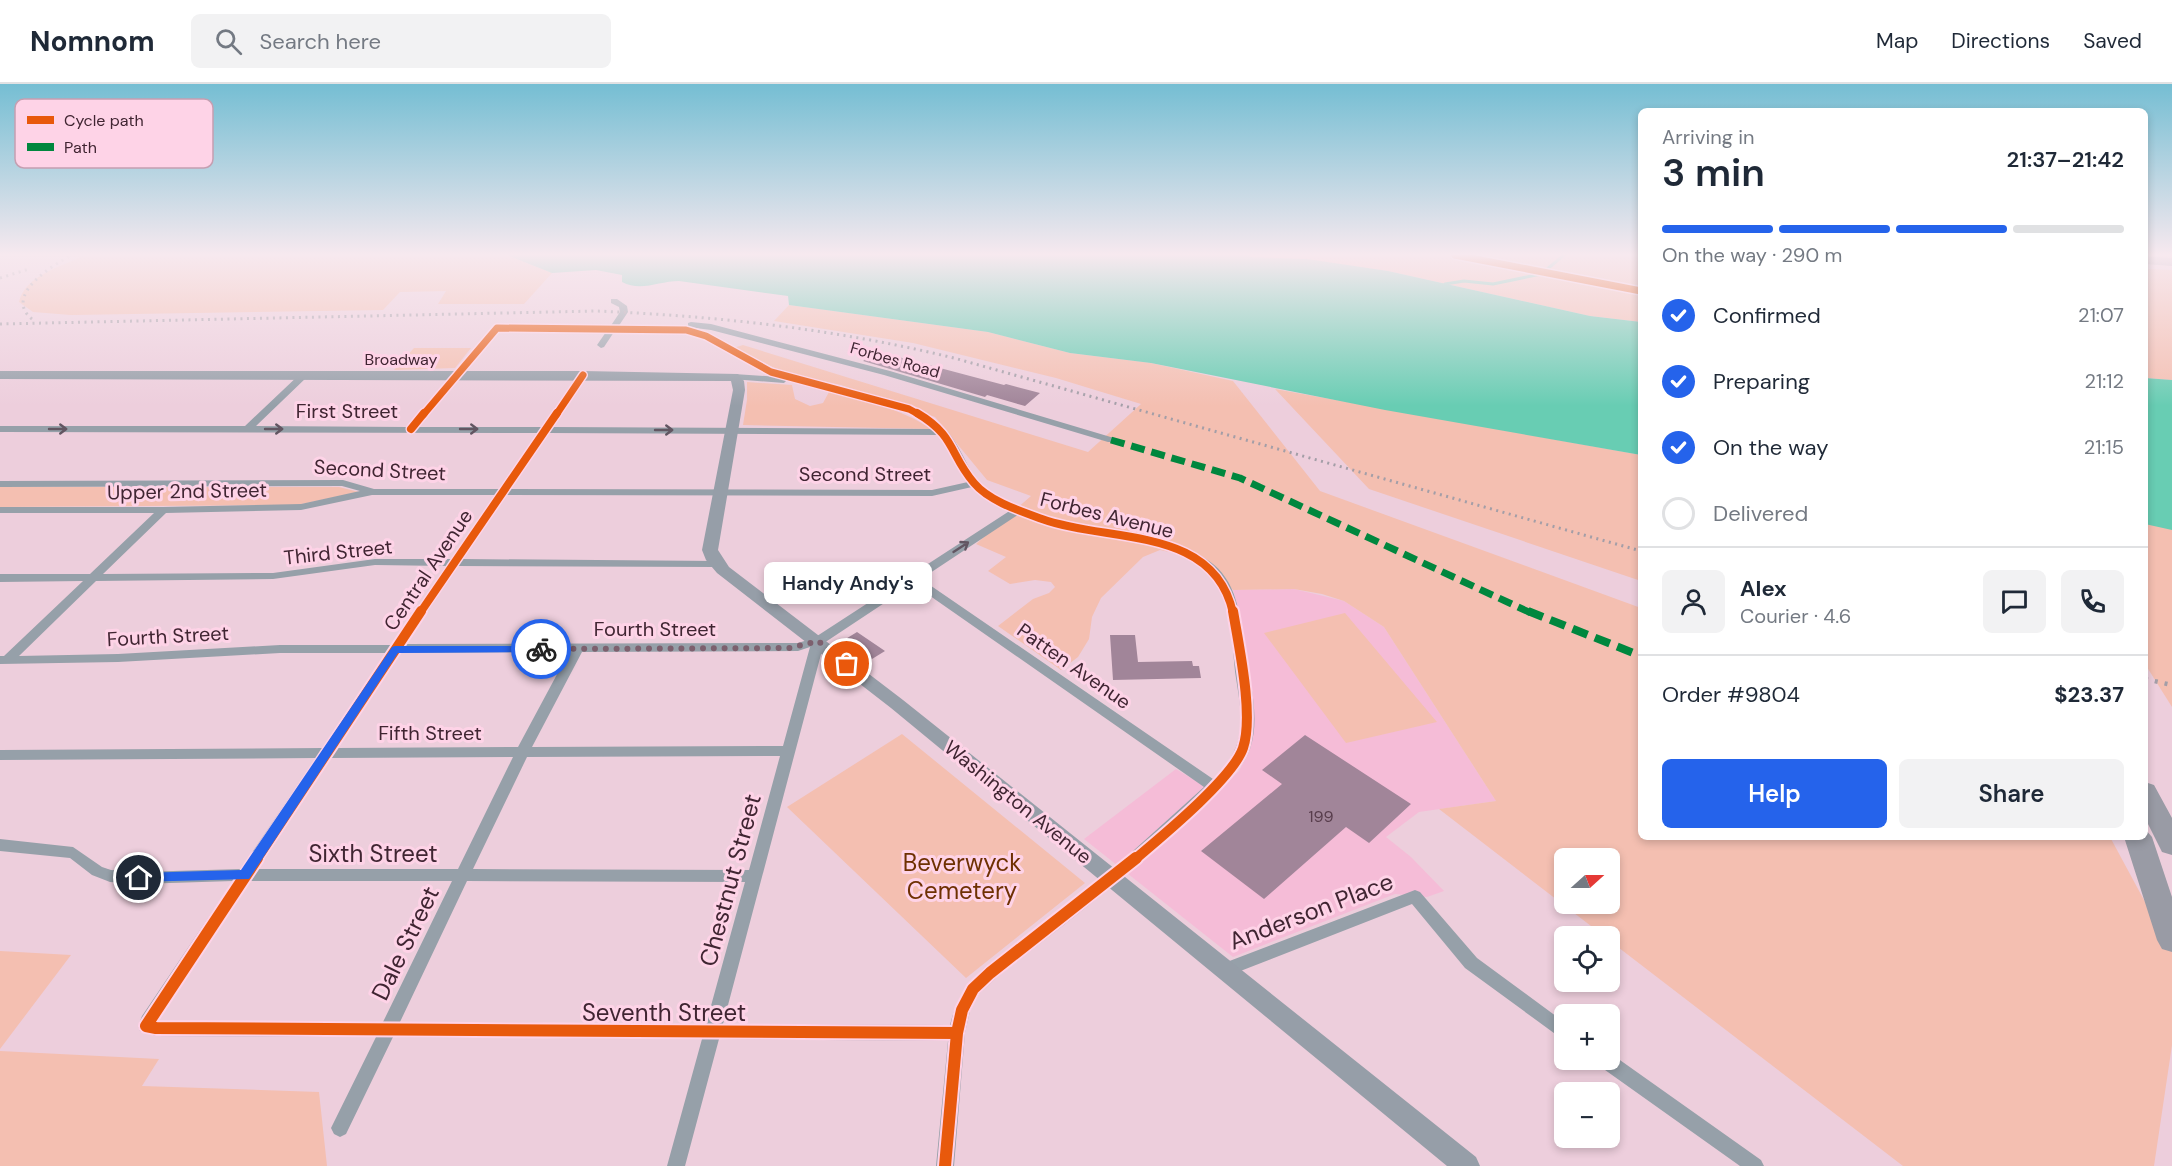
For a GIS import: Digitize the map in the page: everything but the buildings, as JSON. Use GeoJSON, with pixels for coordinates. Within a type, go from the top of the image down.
{"type":"FeatureCollection","features":[{"type":"Feature","properties":{"kind":"highway"},"geometry":{"type":"LineString","coordinates":[[2148,798],[2172,844]]}},
{"type":"Feature","properties":{"kind":"highway"},"geometry":{"type":"LineString","coordinates":[[2140,840],[2172,905]]}},
{"type":"Feature","properties":{"kind":"highway"},"geometry":{"type":"LineString","coordinates":[[2140,840],[2172,940]]}},
{"type":"Feature","properties":{"kind":"street"},"geometry":{"type":"LineString","coordinates":[[601,345],[624,312],[622,305]]}},
{"type":"Feature","properties":{"kind":"street","name":"Forbes Road"},"geometry":{"type":"LineString","coordinates":[[669,328],[685,325],[711,327],[887,373],[1111,440]]}},
{"type":"Feature","properties":{"kind":"street","name":"Forbes Avenue"},"geometry":{"type":"LineString","coordinates":[[458,375],[497,328],[669,328],[699,332],[771,372],[909,410],[943,432],[974,484],[984,493],[1018,510],[1054,523],[1173,548],[1206,564],[1219,576],[1227,590],[1233,609],[1246,710],[1246,735],[1243,749],[1234,766],[1214,786],[1169,830],[1113,878]]}},
{"type":"Feature","properties":{"kind":"street","name":"Broadway"},"geometry":{"type":"LineString","coordinates":[[0,375],[583,375],[734,377],[801,382]]}},
{"type":"Feature","properties":{"kind":"street"},"geometry":{"type":"LineString","coordinates":[[248,429],[304,375]]}},
{"type":"Feature","properties":{"kind":"street"},"geometry":{"type":"LineString","coordinates":[[411,429],[458,375]]}},
{"type":"Feature","properties":{"kind":"street","name":"Central Avenue"},"geometry":{"type":"LineString","coordinates":[[146,1026],[147,1021],[395,650],[583,375]]}},
{"type":"Feature","properties":{"kind":"street"},"geometry":{"type":"LineString","coordinates":[[717,564],[710,550],[739,390],[738,381],[734,377]]}},
{"type":"Feature","properties":{"kind":"street","name":"First Street"},"geometry":{"type":"LineString","coordinates":[[0,429],[943,432]]}},
{"type":"Feature","properties":{"kind":"street","name":"Second Street"},"geometry":{"type":"LineString","coordinates":[[0,484],[343,483],[373,492],[720,491],[932,494],[974,484]]}},
{"type":"Feature","properties":{"kind":"street","name":"Upper 2nd Street"},"geometry":{"type":"LineString","coordinates":[[0,510],[301,507],[373,492]]}},
{"type":"Feature","properties":{"kind":"street"},"geometry":{"type":"LineString","coordinates":[[2,662],[163,510]]}},
{"type":"Feature","properties":{"kind":"street","name":"Fourth Street"},"geometry":{"type":"LineString","coordinates":[[2,662],[280,649],[790,648],[818,641],[1018,510]]}},
{"type":"Feature","properties":{"kind":"street","name":"Third Street"},"geometry":{"type":"LineString","coordinates":[[0,579],[273,576],[375,562],[717,564]]}},
{"type":"Feature","properties":{"kind":"street","name":"Washington Avenue"},"geometry":{"type":"LineString","coordinates":[[717,564],[785,619],[818,641],[1467,1166]]}},
{"type":"Feature","properties":{"kind":"street","name":"Patten Avenue"},"geometry":{"type":"LineString","coordinates":[[912,578],[1214,786]]}},
{"type":"Feature","properties":{"kind":"street","name":"Chestnut Street"},"geometry":{"type":"LineString","coordinates":[[676,1166],[818,641]]}},
{"type":"Feature","properties":{"kind":"street","name":"Dale Street"},"geometry":{"type":"LineString","coordinates":[[339,1128],[522,753],[577,649]]}},
{"type":"Feature","properties":{"kind":"street","name":"Fifth Street"},"geometry":{"type":"LineString","coordinates":[[0,755],[788,751]]}},
{"type":"Feature","properties":{"kind":"street","name":"Sixth Street"},"geometry":{"type":"LineString","coordinates":[[0,845],[73,853],[97,871],[110,876],[139,878],[245,875],[754,876]]}},
{"type":"Feature","properties":{"kind":"street"},"geometry":{"type":"LineString","coordinates":[[945,1166],[957,1033],[962,1010],[973,989],[990,973],[1113,878]]}},
{"type":"Feature","properties":{"kind":"street","name":"Anderson Place"},"geometry":{"type":"LineString","coordinates":[[1225,970],[1415,896],[1471,963],[1554,1024]]}},
{"type":"Feature","properties":{"kind":"street","name":"Seventh Street"},"geometry":{"type":"LineString","coordinates":[[146,1026],[156,1028],[387,1030],[957,1033]]}},
{"type":"Feature","properties":{"kind":"street"},"geometry":{"type":"LineString","coordinates":[[1620,1070],[1755,1166]]}},
{"type":"Feature","properties":{"kind":"shaded area"},"geometry":{"type":"Polygon","coordinates":[[[793,305],[1543,305],[1590,316],[1638,322],[1638,454],[1385,410],[1151,363],[1070,353],[988,332],[793,305]]]}},
{"type":"Feature","properties":{"kind":"shaded area"},"geometry":{"type":"Polygon","coordinates":[[[2148,378],[2172,380],[2172,530],[2148,525],[2148,378]]]}},
{"type":"Feature","properties":{"kind":"shaded area"},"geometry":{"type":"Polygon","coordinates":[[[1294,589],[1344,601],[1384,627],[1496,801],[1419,812],[1386,837],[1411,857],[1444,891],[1427,897],[1395,894],[1233,957],[1084,839],[1176,769],[1216,793],[1239,771],[1248,753],[1250,694],[1238,608],[1233,590],[1294,589]]]}},
{"type":"Feature","properties":{"kind":"green space"},"geometry":{"type":"Polygon","coordinates":[[[24,305],[387,305],[383,310],[71,315],[33,312],[24,305]]]}},
{"type":"Feature","properties":{"kind":"green space"},"geometry":{"type":"Polygon","coordinates":[[[789,305],[793,305],[988,332],[1070,353],[1151,363],[1233,381],[1320,491],[1638,607],[1638,840],[2112,840],[2172,952],[2172,1045],[2154,1166],[1903,1166],[1620,949],[1620,926],[1591,926],[1575,914],[1620,914],[1620,848],[1554,848],[1554,898],[1439,809],[1496,801],[1384,627],[1344,601],[1322,594],[1294,589],[1233,590],[1214,571],[1183,555],[1160,550],[1143,557],[1101,598],[1092,617],[1089,639],[1078,657],[1061,670],[998,626],[1033,599],[1049,593],[1055,587],[1051,582],[1035,580],[1010,584],[988,571],[1006,557],[976,544],[1031,496],[987,480],[935,417],[841,385],[785,373],[733,348],[743,345],[1088,452],[1141,404],[1056,378],[913,343],[774,321],[789,305]]]}},
{"type":"Feature","properties":{"kind":"green space"},"geometry":{"type":"Polygon","coordinates":[[[1543,305],[1638,305],[1638,322],[1590,316],[1543,305]]]}},
{"type":"Feature","properties":{"kind":"green space"},"geometry":{"type":"Polygon","coordinates":[[[2148,305],[2172,305],[2172,380],[2148,378],[2148,305]]]}},
{"type":"Feature","properties":{"kind":"green space"},"geometry":{"type":"Polygon","coordinates":[[[414,348],[471,348],[455,368],[394,370],[414,348]]]}},
{"type":"Feature","properties":{"kind":"green space"},"geometry":{"type":"Polygon","coordinates":[[[747,382],[792,385],[795,399],[810,406],[823,403],[829,392],[895,410],[931,429],[743,425],[747,382]]]}},
{"type":"Feature","properties":{"kind":"green space"},"geometry":{"type":"Polygon","coordinates":[[[1275,389],[1638,454],[1638,580],[1369,489],[1275,389]]]}},
{"type":"Feature","properties":{"kind":"green space"},"geometry":{"type":"Polygon","coordinates":[[[0,487],[339,487],[359,492],[297,505],[0,507],[0,487]]]}},
{"type":"Feature","properties":{"kind":"green space"},"geometry":{"type":"Polygon","coordinates":[[[2148,520],[2172,523],[2172,707],[2148,669],[2148,520]]]}},
{"type":"Feature","properties":{"kind":"green space"},"geometry":{"type":"Polygon","coordinates":[[[1345,613],[1437,722],[1346,743],[1264,633],[1345,613]]]}},
{"type":"Feature","properties":{"kind":"green space","name":"Beverwyck Cemetery"},"geometry":{"type":"Polygon","coordinates":[[[902,734],[1085,883],[966,978],[787,807],[902,734]]]}},
{"type":"Feature","properties":{"kind":"green space"},"geometry":{"type":"Polygon","coordinates":[[[0,951],[71,955],[0,1049],[0,951]]]}},
{"type":"Feature","properties":{"kind":"green space"},"geometry":{"type":"Polygon","coordinates":[[[0,1051],[159,1059],[142,1086],[319,1092],[327,1166],[0,1166],[0,1051]]]}},
{"type":"Feature","properties":{"kind":"railway"},"geometry":{"type":"LineString","coordinates":[[24,305],[32,319]]}},
{"type":"Feature","properties":{"kind":"railway"},"geometry":{"type":"LineString","coordinates":[[0,324],[596,311],[731,320],[821,332],[954,358],[1638,550]]}},
{"type":"Feature","properties":{"kind":"railway"},"geometry":{"type":"LineString","coordinates":[[2148,680],[2172,685]]}},
{"type":"Feature","properties":{"kind":"marked path"},"geometry":{"type":"LineString","coordinates":[[1111,440],[1240,478],[1555,624],[1638,655]]}},
{"type":"Feature","properties":{"kind":"cycle path"},"geometry":{"type":"LineString","coordinates":[[411,429],[497,328],[686,330],[706,336],[771,372],[909,409],[936,425],[943,432],[967,474],[979,489],[987,494],[1028,514],[1053,523],[1172,547],[1206,564],[1222,581],[1231,601],[1247,712],[1246,738],[1240,756],[1222,779],[1155,842],[973,989],[962,1010],[957,1033],[945,1166]]}},
{"type":"Feature","properties":{"kind":"cycle path"},"geometry":{"type":"LineString","coordinates":[[583,375],[453,564],[146,1026],[156,1028],[957,1033]]}},
{"type":"Feature","properties":{"kind":"way so far"},"geometry":{"type":"LineString","coordinates":[[541,649],[790,648],[818,641],[847,664]]}},
{"type":"Feature","properties":{"kind":"place","name":"Handy Andy's"},"geometry":{"type":"Point","coordinates":[847,664]}},
{"type":"Feature","properties":{"kind":"route"},"geometry":{"type":"LineString","coordinates":[[139,878],[245,875],[395,650],[541,649]]}}]}
